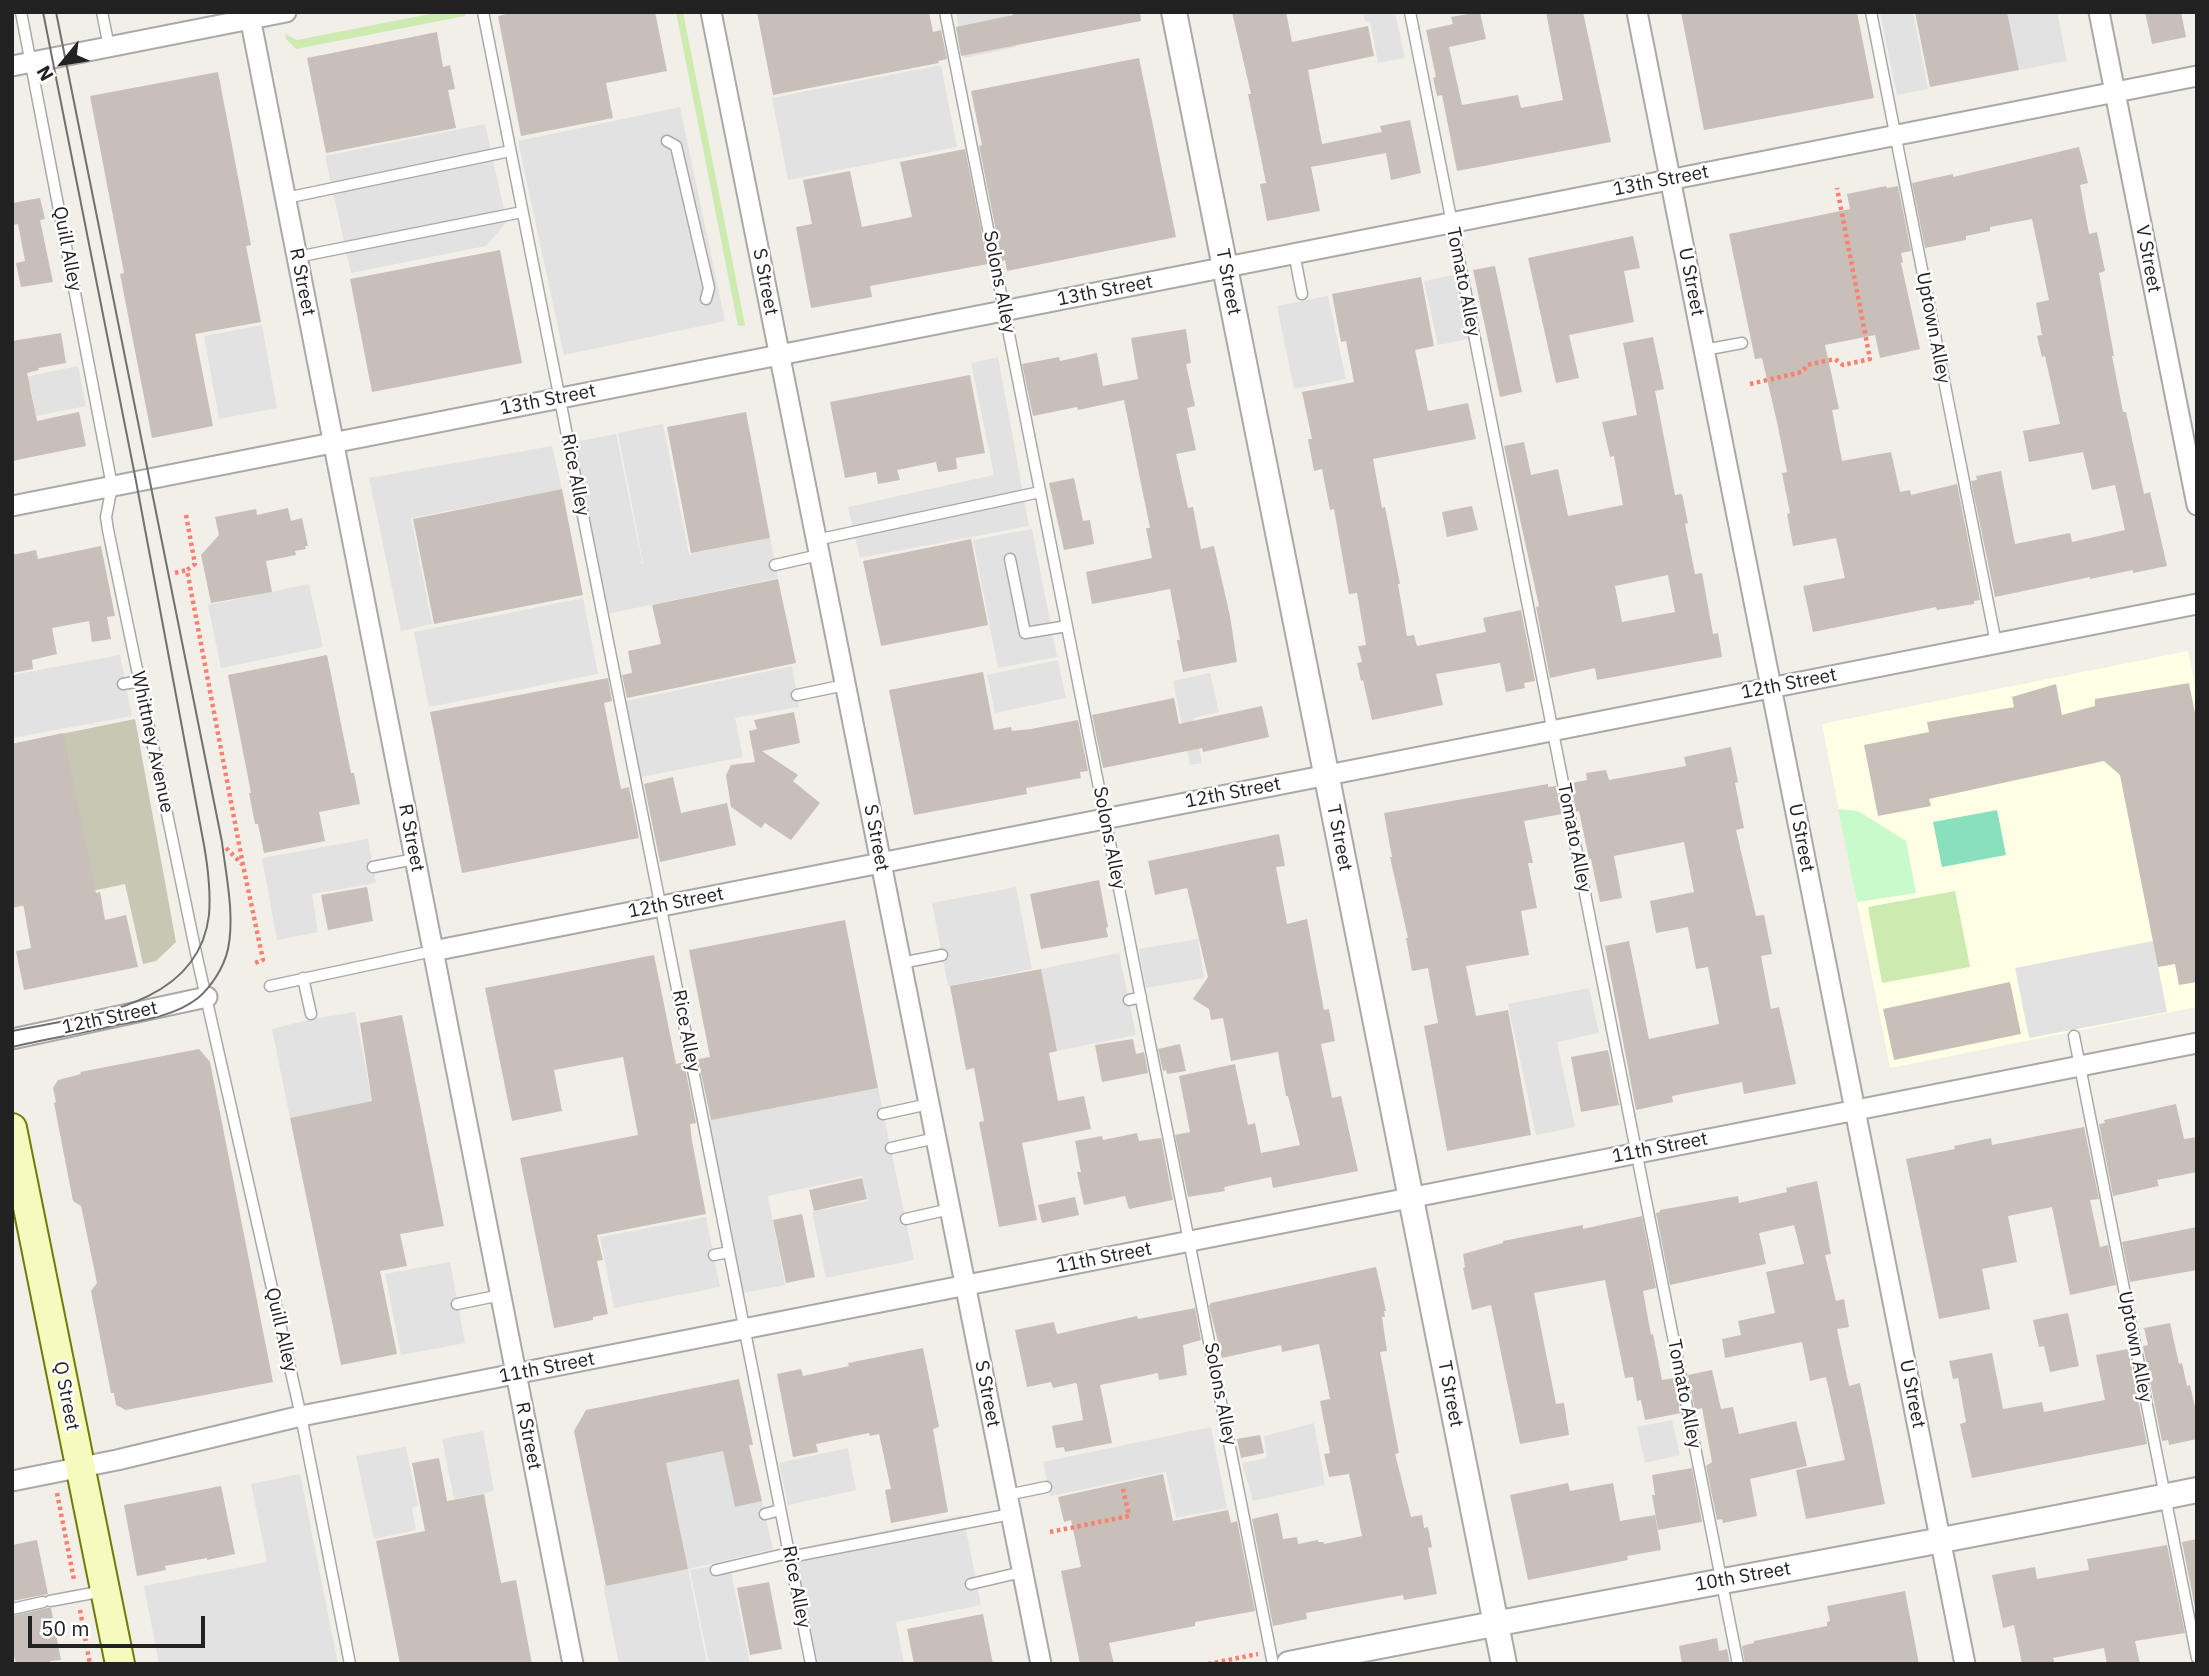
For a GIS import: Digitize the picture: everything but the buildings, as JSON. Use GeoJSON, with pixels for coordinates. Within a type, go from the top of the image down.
{"type":"FeatureCollection","features":[{"type":"Feature","properties":{"kind":"main road","name":"Q Street"},"geometry":{"type":"LineString","coordinates":[[12,1128],[120,1664]]}},
{"type":"Feature","properties":{"kind":"street"},"geometry":{"type":"LineString","coordinates":[[22,64],[250,16],[286,12]]}},
{"type":"Feature","properties":{"kind":"street","name":"S Street"},"geometry":{"type":"LineString","coordinates":[[711,12],[1041,1664]]}},
{"type":"Feature","properties":{"kind":"street","name":"T Street"},"geometry":{"type":"LineString","coordinates":[[1174,12],[1504,1664]]}},
{"type":"Feature","properties":{"kind":"street","name":"U Street"},"geometry":{"type":"LineString","coordinates":[[1637,12],[1965,1664]]}},
{"type":"Feature","properties":{"kind":"street","name":"V Street"},"geometry":{"type":"LineString","coordinates":[[2099,12],[2197,505]]}},
{"type":"Feature","properties":{"kind":"street","name":"R Street"},"geometry":{"type":"LineString","coordinates":[[250,16],[573,1664]]}},
{"type":"Feature","properties":{"kind":"street","name":"13th Street"},"geometry":{"type":"LineString","coordinates":[[12,506],[2197,76]]}},
{"type":"Feature","properties":{"kind":"street","name":"12th Street"},"geometry":{"type":"LineString","coordinates":[[433,951],[2197,604]]}},
{"type":"Feature","properties":{"kind":"street","name":"12th Street"},"geometry":{"type":"LineString","coordinates":[[12,1039],[206,997]]}},
{"type":"Feature","properties":{"kind":"street","name":"11th Street"},"geometry":{"type":"LineString","coordinates":[[12,1481],[80,1468],[301,1416],[2197,1042]]}},
{"type":"Feature","properties":{"kind":"street","name":"10th Street"},"geometry":{"type":"LineString","coordinates":[[1289,1664],[1496,1622],[1941,1541],[2197,1490]]}},
{"type":"Feature","properties":{"kind":"lane","name":"Quill Alley"},"geometry":{"type":"LineString","coordinates":[[21,12],[22,64],[112,486]]}},
{"type":"Feature","properties":{"kind":"lane"},"geometry":{"type":"LineString","coordinates":[[102,12],[108,47]]}},
{"type":"Feature","properties":{"kind":"lane","name":"Rice Alley"},"geometry":{"type":"LineString","coordinates":[[483,12],[714,1159],[729,1252],[811,1664]]}},
{"type":"Feature","properties":{"kind":"lane","name":"Solons Alley"},"geometry":{"type":"LineString","coordinates":[[945,12],[1106,819],[1139,971],[1141,997],[1273,1664]]}},
{"type":"Feature","properties":{"kind":"lane","name":"Tomato Alley"},"geometry":{"type":"LineString","coordinates":[[1410,12],[1738,1664]]}},
{"type":"Feature","properties":{"kind":"lane","name":"Uptown Alley"},"geometry":{"type":"LineString","coordinates":[[1871,12],[1996,643]]}},
{"type":"Feature","properties":{"kind":"lane"},"geometry":{"type":"LineString","coordinates":[[667,141],[676,146],[709,288],[706,299]]}},
{"type":"Feature","properties":{"kind":"lane"},"geometry":{"type":"LineString","coordinates":[[286,198],[510,151]]}},
{"type":"Feature","properties":{"kind":"lane"},"geometry":{"type":"LineString","coordinates":[[297,257],[522,212]]}},
{"type":"Feature","properties":{"kind":"lane"},"geometry":{"type":"LineString","coordinates":[[1294,253],[1302,294]]}},
{"type":"Feature","properties":{"kind":"lane"},"geometry":{"type":"LineString","coordinates":[[1704,350],[1742,342]]}},
{"type":"Feature","properties":{"kind":"lane","name":"Whittney Avenue"},"geometry":{"type":"LineString","coordinates":[[112,486],[106,517],[206,997]]}},
{"type":"Feature","properties":{"kind":"lane"},"geometry":{"type":"LineString","coordinates":[[775,565],[818,548],[1041,492]]}},
{"type":"Feature","properties":{"kind":"lane"},"geometry":{"type":"LineString","coordinates":[[1010,559],[1025,633],[1067,626]]}},
{"type":"Feature","properties":{"kind":"lane"},"geometry":{"type":"LineString","coordinates":[[123,684],[140,681]]}},
{"type":"Feature","properties":{"kind":"lane"},"geometry":{"type":"LineString","coordinates":[[797,695],[845,685]]}},
{"type":"Feature","properties":{"kind":"lane"},"geometry":{"type":"LineString","coordinates":[[373,867],[415,859]]}},
{"type":"Feature","properties":{"kind":"lane","name":"12th Street"},"geometry":{"type":"LineString","coordinates":[[270,986],[433,951]]}},
{"type":"Feature","properties":{"kind":"lane"},"geometry":{"type":"LineString","coordinates":[[901,963],[942,955]]}},
{"type":"Feature","properties":{"kind":"lane"},"geometry":{"type":"LineString","coordinates":[[303,978],[311,1014]]}},
{"type":"Feature","properties":{"kind":"lane","name":"Quill Alley"},"geometry":{"type":"LineString","coordinates":[[206,997],[301,1416],[350,1664]]}},
{"type":"Feature","properties":{"kind":"lane"},"geometry":{"type":"LineString","coordinates":[[1129,1000],[1141,997]]}},
{"type":"Feature","properties":{"kind":"lane","name":"Uptown Alley"},"geometry":{"type":"LineString","coordinates":[[2074,1036],[2197,1658]]}},
{"type":"Feature","properties":{"kind":"lane"},"geometry":{"type":"LineString","coordinates":[[883,1114],[929,1104]]}},
{"type":"Feature","properties":{"kind":"lane"},"geometry":{"type":"LineString","coordinates":[[891,1148],[936,1138]]}},
{"type":"Feature","properties":{"kind":"lane"},"geometry":{"type":"LineString","coordinates":[[906,1219],[950,1209]]}},
{"type":"Feature","properties":{"kind":"lane"},"geometry":{"type":"LineString","coordinates":[[714,1255],[729,1252]]}},
{"type":"Feature","properties":{"kind":"lane"},"geometry":{"type":"LineString","coordinates":[[457,1304],[501,1295]]}},
{"type":"Feature","properties":{"kind":"lane"},"geometry":{"type":"LineString","coordinates":[[1007,1494],[1046,1487]]}},
{"type":"Feature","properties":{"kind":"lane"},"geometry":{"type":"LineString","coordinates":[[765,1514],[780,1510]]}},
{"type":"Feature","properties":{"kind":"lane"},"geometry":{"type":"LineString","coordinates":[[716,1570],[1011,1514]]}},
{"type":"Feature","properties":{"kind":"lane"},"geometry":{"type":"LineString","coordinates":[[971,1584],[1022,1572]]}},
{"type":"Feature","properties":{"kind":"lane"},"geometry":{"type":"LineString","coordinates":[[12,1609],[105,1591]]}},
{"type":"Feature","properties":{"kind":"path"},"geometry":{"type":"LineString","coordinates":[[1750,384],[1802,372],[1807,365],[1835,359],[1843,365],[1870,359],[1837,188]]}},
{"type":"Feature","properties":{"kind":"path"},"geometry":{"type":"LineString","coordinates":[[175,573],[187,570],[195,564],[186,514]]}},
{"type":"Feature","properties":{"kind":"path"},"geometry":{"type":"LineString","coordinates":[[187,570],[263,960],[255,963]]}},
{"type":"Feature","properties":{"kind":"path"},"geometry":{"type":"LineString","coordinates":[[226,848],[243,865]]}},
{"type":"Feature","properties":{"kind":"path"},"geometry":{"type":"LineString","coordinates":[[1050,1532],[1129,1516],[1124,1489]]}},
{"type":"Feature","properties":{"kind":"shaded area"},"geometry":{"type":"Polygon","coordinates":[[[956,12],[1009,12],[1016,47],[964,58],[956,12]]]}},
{"type":"Feature","properties":{"kind":"shaded area"},"geometry":{"type":"Polygon","coordinates":[[[1363,12],[1395,12],[1405,58],[1378,63],[1370,21],[1365,22],[1363,12]]]}},
{"type":"Feature","properties":{"kind":"shaded area"},"geometry":{"type":"Polygon","coordinates":[[[1880,12],[1913,12],[1928,89],[1897,95],[1880,12]]]}},
{"type":"Feature","properties":{"kind":"shaded area"},"geometry":{"type":"Polygon","coordinates":[[[2007,12],[2057,12],[2067,61],[2019,70],[2007,12]]]}},
{"type":"Feature","properties":{"kind":"shaded area"},"geometry":{"type":"Polygon","coordinates":[[[941,65],[957,147],[788,180],[772,98],[941,65]]]}},
{"type":"Feature","properties":{"kind":"shaded area"},"geometry":{"type":"Polygon","coordinates":[[[680,107],[725,321],[564,355],[518,141],[680,107]]]}},
{"type":"Feature","properties":{"kind":"shaded area"},"geometry":{"type":"Polygon","coordinates":[[[485,124],[507,222],[486,246],[351,273],[325,156],[485,124]]]}},
{"type":"Feature","properties":{"kind":"shaded area"},"geometry":{"type":"Polygon","coordinates":[[[1462,273],[1474,338],[1438,345],[1424,281],[1462,273]]]}},
{"type":"Feature","properties":{"kind":"shaded area"},"geometry":{"type":"Polygon","coordinates":[[[1328,296],[1346,379],[1294,389],[1277,306],[1328,296]]]}},
{"type":"Feature","properties":{"kind":"shaded area"},"geometry":{"type":"Polygon","coordinates":[[[262,325],[277,408],[219,419],[204,336],[262,325]]]}},
{"type":"Feature","properties":{"kind":"shaded area"},"geometry":{"type":"Polygon","coordinates":[[[998,357],[1029,526],[860,558],[848,507],[994,475],[971,363],[998,357]]]}},
{"type":"Feature","properties":{"kind":"shaded area"},"geometry":{"type":"Polygon","coordinates":[[[78,366],[86,406],[36,416],[31,389],[21,378],[78,366]]]}},
{"type":"Feature","properties":{"kind":"shaded area"},"geometry":{"type":"Polygon","coordinates":[[[663,424],[689,554],[770,538],[778,578],[607,614],[574,442],[616,434],[642,562],[636,564],[643,563],[618,433],[663,424]]]}},
{"type":"Feature","properties":{"kind":"shaded area"},"geometry":{"type":"Polygon","coordinates":[[[552,446],[562,489],[411,518],[432,624],[401,631],[369,478],[552,446]]]}},
{"type":"Feature","properties":{"kind":"shaded area"},"geometry":{"type":"Polygon","coordinates":[[[1032,529],[1057,657],[998,668],[973,540],[1032,529]]]}},
{"type":"Feature","properties":{"kind":"shaded area"},"geometry":{"type":"Polygon","coordinates":[[[309,584],[323,647],[221,668],[208,605],[309,584]]]}},
{"type":"Feature","properties":{"kind":"shaded area"},"geometry":{"type":"Polygon","coordinates":[[[583,598],[598,674],[429,707],[414,632],[583,598]]]}},
{"type":"Feature","properties":{"kind":"shaded area"},"geometry":{"type":"Polygon","coordinates":[[[2188,651],[2197,695],[2197,1007],[1890,1068],[1822,724],[2188,651]]]}},
{"type":"Feature","properties":{"kind":"shaded area"},"geometry":{"type":"Polygon","coordinates":[[[120,655],[132,716],[12,738],[12,675],[120,655]]]}},
{"type":"Feature","properties":{"kind":"shaded area"},"geometry":{"type":"Polygon","coordinates":[[[1058,660],[1066,698],[995,713],[987,675],[1058,660]]]}},
{"type":"Feature","properties":{"kind":"shaded area"},"geometry":{"type":"Polygon","coordinates":[[[792,666],[799,707],[735,718],[743,757],[641,777],[626,701],[792,666]]]}},
{"type":"Feature","properties":{"kind":"shaded area"},"geometry":{"type":"Polygon","coordinates":[[[1210,673],[1219,712],[1193,718],[1202,763],[1190,765],[1173,681],[1210,673]]]}},
{"type":"Feature","properties":{"kind":"shaded area"},"geometry":{"type":"Polygon","coordinates":[[[135,719],[176,942],[156,961],[143,964],[125,884],[12,908],[12,744],[135,719]]]}},
{"type":"Feature","properties":{"kind":"shaded area"},"geometry":{"type":"Polygon","coordinates":[[[368,839],[376,883],[312,894],[318,932],[277,940],[262,858],[368,839]]]}},
{"type":"Feature","properties":{"kind":"shaded area"},"geometry":{"type":"Polygon","coordinates":[[[1016,887],[1032,969],[948,986],[932,903],[1016,887]]]}},
{"type":"Feature","properties":{"kind":"shaded area"},"geometry":{"type":"Polygon","coordinates":[[[1198,939],[1204,978],[1146,988],[1139,949],[1198,939]]]}},
{"type":"Feature","properties":{"kind":"shaded area"},"geometry":{"type":"Polygon","coordinates":[[[2153,941],[2167,1012],[2029,1038],[2015,968],[2153,941]]]}},
{"type":"Feature","properties":{"kind":"shaded area"},"geometry":{"type":"Polygon","coordinates":[[[1119,953],[1136,1035],[1057,1051],[1041,969],[1119,953]]]}},
{"type":"Feature","properties":{"kind":"shaded area"},"geometry":{"type":"Polygon","coordinates":[[[1589,988],[1599,1033],[1557,1042],[1575,1127],[1536,1135],[1508,1004],[1589,988]]]}},
{"type":"Feature","properties":{"kind":"shaded area"},"geometry":{"type":"Polygon","coordinates":[[[355,1012],[372,1101],[290,1118],[272,1029],[355,1012]]]}},
{"type":"Feature","properties":{"kind":"shaded area"},"geometry":{"type":"Polygon","coordinates":[[[878,1088],[914,1260],[826,1278],[812,1212],[868,1201],[862,1176],[768,1196],[785,1285],[743,1293],[709,1120],[878,1088]]]}},
{"type":"Feature","properties":{"kind":"shaded area"},"geometry":{"type":"Polygon","coordinates":[[[706,1217],[720,1287],[614,1308],[600,1237],[706,1217]]]}},
{"type":"Feature","properties":{"kind":"shaded area"},"geometry":{"type":"Polygon","coordinates":[[[450,1262],[465,1343],[401,1355],[385,1274],[450,1262]]]}},
{"type":"Feature","properties":{"kind":"shaded area"},"geometry":{"type":"Polygon","coordinates":[[[1672,1420],[1680,1455],[1645,1463],[1637,1427],[1672,1420]]]}},
{"type":"Feature","properties":{"kind":"shaded area"},"geometry":{"type":"Polygon","coordinates":[[[1314,1423],[1325,1485],[1253,1501],[1242,1463],[1267,1458],[1264,1436],[1314,1423]]]}},
{"type":"Feature","properties":{"kind":"shaded area"},"geometry":{"type":"Polygon","coordinates":[[[1211,1427],[1227,1508],[1176,1518],[1166,1472],[1050,1496],[1043,1462],[1211,1427]]]}},
{"type":"Feature","properties":{"kind":"shaded area"},"geometry":{"type":"Polygon","coordinates":[[[483,1431],[494,1491],[454,1499],[442,1439],[483,1431]]]}},
{"type":"Feature","properties":{"kind":"shaded area"},"geometry":{"type":"Polygon","coordinates":[[[406,1447],[418,1506],[412,1508],[416,1530],[374,1539],[356,1456],[406,1447]]]}},
{"type":"Feature","properties":{"kind":"shaded area"},"geometry":{"type":"Polygon","coordinates":[[[848,1448],[856,1490],[788,1505],[779,1463],[848,1448]]]}},
{"type":"Feature","properties":{"kind":"shaded area"},"geometry":{"type":"Polygon","coordinates":[[[723,1451],[735,1507],[762,1501],[773,1549],[688,1569],[666,1463],[723,1451]]]}},
{"type":"Feature","properties":{"kind":"shaded area"},"geometry":{"type":"Polygon","coordinates":[[[300,1474],[338,1664],[159,1664],[144,1586],[267,1562],[251,1484],[300,1474]]]}},
{"type":"Feature","properties":{"kind":"shaded area"},"geometry":{"type":"Polygon","coordinates":[[[963,1515],[981,1605],[896,1622],[904,1664],[818,1664],[794,1549],[963,1515]]]}},
{"type":"Feature","properties":{"kind":"shaded area"},"geometry":{"type":"Polygon","coordinates":[[[729,1563],[750,1664],[709,1664],[690,1570],[729,1563]]]}},
{"type":"Feature","properties":{"kind":"shaded area"},"geometry":{"type":"Polygon","coordinates":[[[688,1569],[707,1664],[619,1664],[603,1585],[688,1569]]]}},
{"type":"Feature","properties":{"kind":"green space"},"geometry":{"type":"Polygon","coordinates":[[[440,12],[464,12],[465,16],[296,49],[286,39],[285,34],[297,40],[440,12]]]}},
{"type":"Feature","properties":{"kind":"green space"},"geometry":{"type":"Polygon","coordinates":[[[676,12],[683,12],[745,325],[738,326],[676,12]]]}},
{"type":"Feature","properties":{"kind":"green space"},"geometry":{"type":"Polygon","coordinates":[[[1838,809],[1858,811],[1906,841],[1916,893],[1857,902],[1838,809]]]}},
{"type":"Feature","properties":{"kind":"green space"},"geometry":{"type":"Polygon","coordinates":[[[1997,810],[2006,855],[1942,867],[1933,822],[1997,810]]]}},
{"type":"Feature","properties":{"kind":"green space"},"geometry":{"type":"Polygon","coordinates":[[[1955,891],[1970,967],[1882,983],[1868,907],[1955,891]]]}},
{"type":"Feature","properties":{"kind":"tram line"},"geometry":{"type":"LineString","coordinates":[[12,1031],[103,1012],[133,1003],[161,989],[184,971],[200,946],[210,906],[204,845],[136,481],[43,12]]}},
{"type":"Feature","properties":{"kind":"tram line"},"geometry":{"type":"LineString","coordinates":[[12,1047],[148,1019],[189,1004],[198,998],[217,976],[228,949],[231,923],[222,842],[56,12]]}}]}
